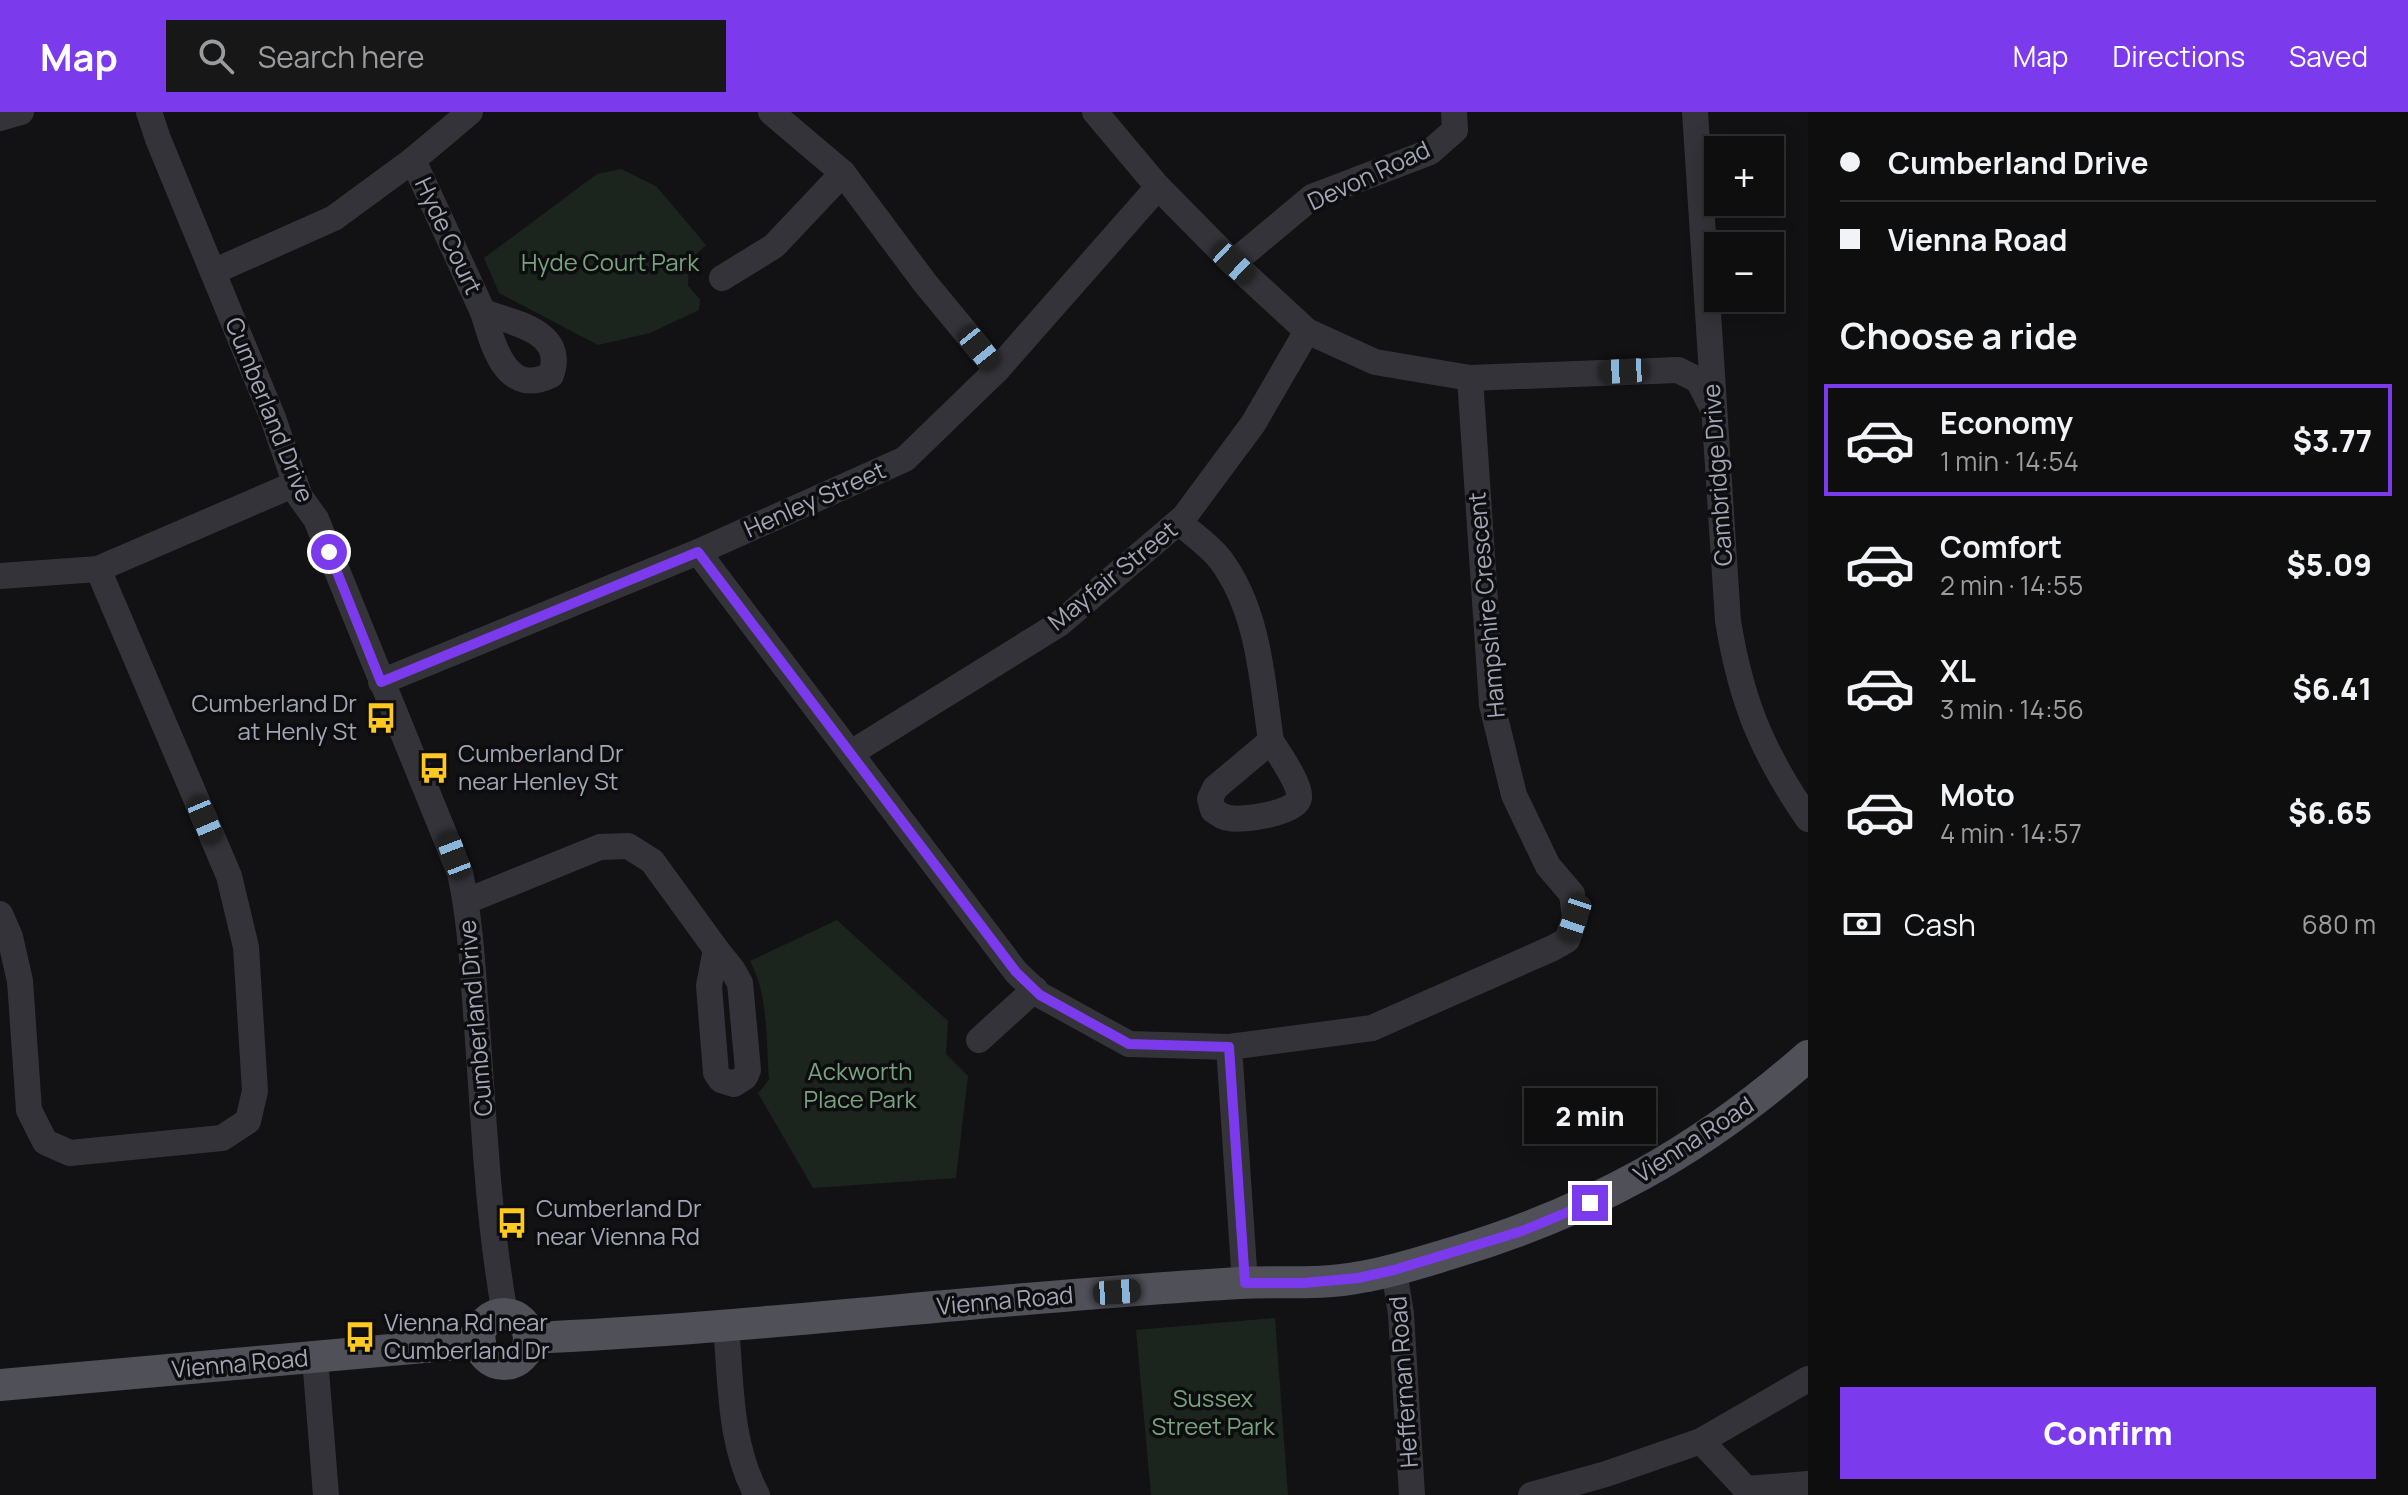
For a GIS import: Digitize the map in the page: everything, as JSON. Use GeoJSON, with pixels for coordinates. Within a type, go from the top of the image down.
{"type":"FeatureCollection","features":[{"type":"Feature","properties":{"kind":"main road","name":"Vienna Road"},"geometry":{"type":"LineString","coordinates":[[529,1338],[1245,1283],[1304,1283],[1358,1278],[1522,1231],[1590,1203],[1659,1167],[1723,1125],[1808,1056]]}},
{"type":"Feature","properties":{"kind":"main road"},"geometry":{"type":"LineString","coordinates":[[505,1314],[519,1318],[528,1330],[529,1338],[525,1354],[519,1360],[502,1364],[487,1357],[480,1342],[483,1326],[496,1315],[505,1314]]}},
{"type":"Feature","properties":{"kind":"main road","name":"Vienna Road"},"geometry":{"type":"LineString","coordinates":[[0,1385],[480,1342]]}},
{"type":"Feature","properties":{"kind":"street"},"geometry":{"type":"LineString","coordinates":[[0,118],[21,112]]}},
{"type":"Feature","properties":{"kind":"street","name":"Cumberland Drive"},"geometry":{"type":"LineString","coordinates":[[149,112],[283,443],[300,497],[316,519],[460,873],[467,901],[494,1254],[505,1314]]}},
{"type":"Feature","properties":{"kind":"street"},"geometry":{"type":"LineString","coordinates":[[213,272],[334,218],[413,160],[470,112]]}},
{"type":"Feature","properties":{"kind":"street"},"geometry":{"type":"LineString","coordinates":[[771,112],[843,173],[925,283],[997,370]]}},
{"type":"Feature","properties":{"kind":"street"},"geometry":{"type":"LineString","coordinates":[[1095,112],[1158,187],[1233,263],[1307,331],[1375,362],[1470,378],[1678,370],[1698,380],[1713,409]]}},
{"type":"Feature","properties":{"kind":"street","name":"Devon Road"},"geometry":{"type":"LineString","coordinates":[[1233,263],[1312,197],[1430,152],[1455,130],[1454,112]]}},
{"type":"Feature","properties":{"kind":"street","name":"Cambridge Drive"},"geometry":{"type":"LineString","coordinates":[[1695,112],[1728,621],[1734,661],[1748,711],[1778,775],[1808,819]]}},
{"type":"Feature","properties":{"kind":"street","name":"Hyde Court"},"geometry":{"type":"LineString","coordinates":[[413,160],[483,312]]}},
{"type":"Feature","properties":{"kind":"street"},"geometry":{"type":"LineString","coordinates":[[722,278],[774,246],[843,173]]}},
{"type":"Feature","properties":{"kind":"street","name":"Henley Street"},"geometry":{"type":"LineString","coordinates":[[381,682],[698,552],[905,459],[997,370],[1158,187]]}},
{"type":"Feature","properties":{"kind":"street","name":"Mayfair Street"},"geometry":{"type":"LineString","coordinates":[[851,753],[1059,624],[1179,522],[1253,424],[1307,331]]}},
{"type":"Feature","properties":{"kind":"street","name":"Hampshire Crescent"},"geometry":{"type":"LineString","coordinates":[[698,552],[1016,972],[1035,989],[1129,1044],[1229,1047],[1372,1028],[1567,940],[1575,918],[1572,894],[1548,866],[1514,795],[1492,705],[1470,378]]}},
{"type":"Feature","properties":{"kind":"street"},"geometry":{"type":"LineString","coordinates":[[0,576],[98,569],[295,484]]}},
{"type":"Feature","properties":{"kind":"street"},"geometry":{"type":"LineString","coordinates":[[1179,522],[1219,558],[1243,600],[1255,633],[1271,741]]}},
{"type":"Feature","properties":{"kind":"street"},"geometry":{"type":"LineString","coordinates":[[0,914],[10,937],[20,981],[29,1110],[45,1142],[70,1153],[222,1138],[248,1121],[255,1091],[246,947],[229,876],[98,569]]}},
{"type":"Feature","properties":{"kind":"street"},"geometry":{"type":"LineString","coordinates":[[467,901],[600,847],[628,846],[652,861],[716,949]]}},
{"type":"Feature","properties":{"kind":"street"},"geometry":{"type":"LineString","coordinates":[[979,1040],[1035,989]]}},
{"type":"Feature","properties":{"kind":"street"},"geometry":{"type":"LineString","coordinates":[[1229,1047],[1245,1283]]}},
{"type":"Feature","properties":{"kind":"street","name":"Heffernan Road"},"geometry":{"type":"LineString","coordinates":[[1394,1270],[1401,1314],[1412,1495]]}},
{"type":"Feature","properties":{"kind":"street"},"geometry":{"type":"LineString","coordinates":[[726,1325],[736,1440],[747,1476],[757,1495]]}},
{"type":"Feature","properties":{"kind":"street"},"geometry":{"type":"LineString","coordinates":[[315,1358],[326,1495]]}},
{"type":"Feature","properties":{"kind":"street"},"geometry":{"type":"LineString","coordinates":[[1531,1495],[1606,1474],[1701,1441],[1808,1379]]}},
{"type":"Feature","properties":{"kind":"street"},"geometry":{"type":"LineString","coordinates":[[1701,1441],[1746,1489],[1808,1484]]}},
{"type":"Feature","properties":{"kind":"green space","name":"Hyde Court Park"},"geometry":{"type":"Polygon","coordinates":[[[621,169],[657,187],[706,245],[689,261],[688,286],[700,299],[699,310],[650,333],[598,345],[499,293],[484,258],[597,174],[621,169]]]}},
{"type":"Feature","properties":{"kind":"green space","name":"Ackworth Place Park"},"geometry":{"type":"Polygon","coordinates":[[[837,920],[948,1021],[946,1054],[968,1076],[956,1178],[813,1188],[758,1093],[769,1080],[767,1035],[761,989],[750,961],[837,920]]]}},
{"type":"Feature","properties":{"kind":"green space","name":"Sussex Street Park"},"geometry":{"type":"Polygon","coordinates":[[[1275,1318],[1288,1495],[1151,1495],[1136,1330],[1275,1318]]]}},
{"type":"Feature","properties":{"kind":"place","name":"Cumberland Dr at Henly St"},"geometry":{"type":"Point","coordinates":[381,718]}},
{"type":"Feature","properties":{"kind":"place","name":"Cumberland Dr near Henley St"},"geometry":{"type":"Point","coordinates":[434,768]}},
{"type":"Feature","properties":{"kind":"place","name":"Cumberland Dr near Vienna Rd"},"geometry":{"type":"Point","coordinates":[512,1223]}},
{"type":"Feature","properties":{"kind":"place","name":"Vienna Rd near Cumberland Dr"},"geometry":{"type":"Point","coordinates":[360,1337]}},
{"type":"Feature","properties":{"kind":"route"},"geometry":{"type":"LineString","coordinates":[[329,552],[381,682],[698,552],[1016,972],[1040,995],[1129,1044],[1229,1047],[1245,1283],[1304,1283],[1358,1278],[1394,1270],[1522,1231],[1590,1203]]}}]}
